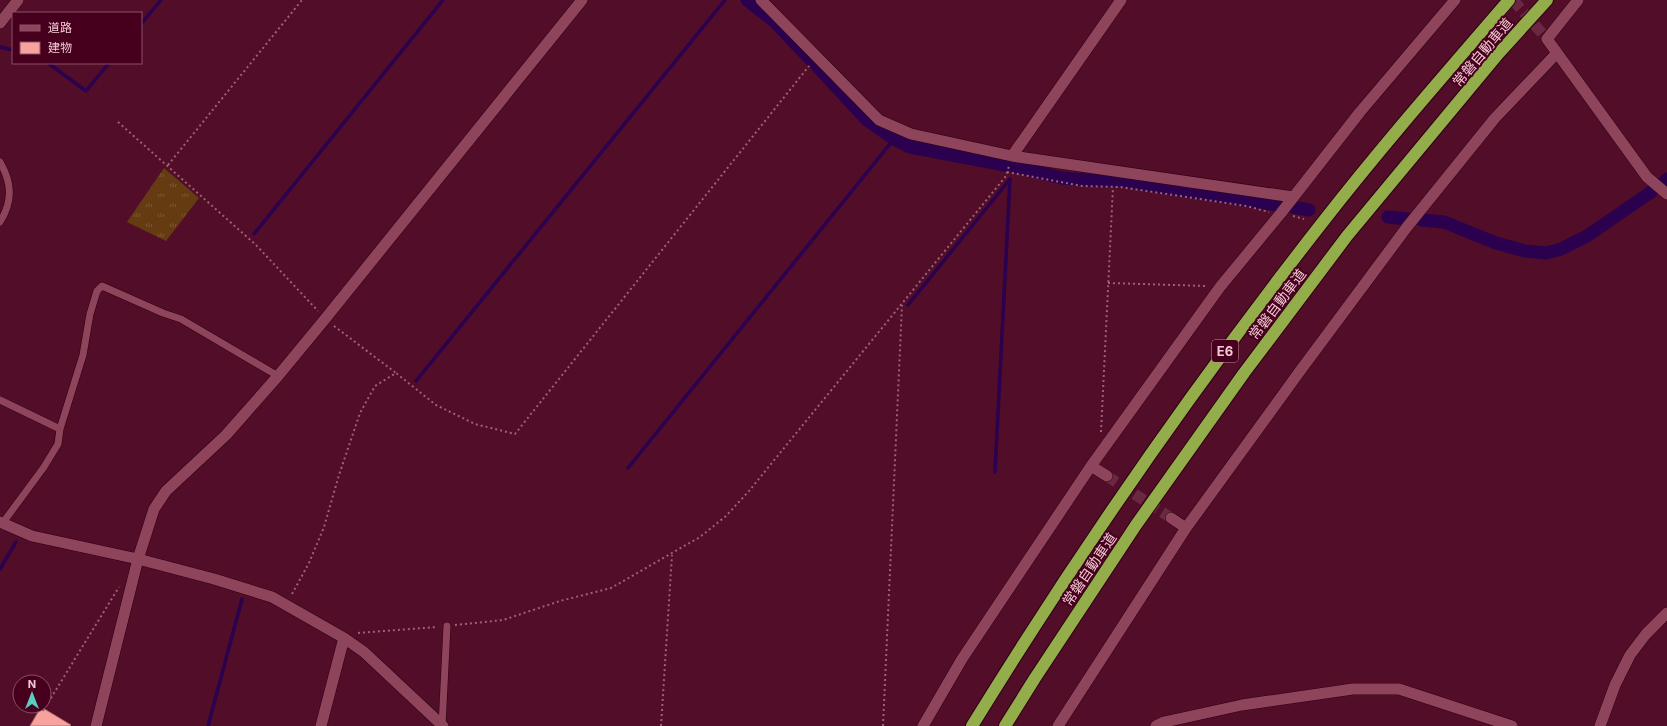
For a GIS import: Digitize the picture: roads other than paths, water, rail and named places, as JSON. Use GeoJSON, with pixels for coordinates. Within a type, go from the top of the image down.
{"type":"FeatureCollection","features":[{"type":"Feature","properties":{"kind":"highway","name":"常磐自動車道"},"geometry":{"type":"LineString","coordinates":[[972,726],[1010,664],[1112,510],[1221,357],[1322,222],[1416,107],[1509,0]]}},
{"type":"Feature","properties":{"kind":"highway","name":"常磐自動車道"},"geometry":{"type":"LineString","coordinates":[[1005,726],[1034,678],[1136,525],[1244,373],[1348,236],[1499,54],[1547,0]]}},
{"type":"Feature","properties":{"kind":"street"},"geometry":{"type":"LineString","coordinates":[[0,23],[18,0]]}},
{"type":"Feature","properties":{"kind":"street"},"geometry":{"type":"LineString","coordinates":[[96,726],[138,560],[154,509],[166,491],[226,435],[278,376],[582,0]]}},
{"type":"Feature","properties":{"kind":"street"},"geometry":{"type":"LineString","coordinates":[[1012,156],[1121,0]]}},
{"type":"Feature","properties":{"kind":"street"},"geometry":{"type":"LineString","coordinates":[[923,726],[962,659],[1091,466],[1220,286],[1281,213],[1360,112],[1455,0]]}},
{"type":"Feature","properties":{"kind":"street"},"geometry":{"type":"LineString","coordinates":[[1578,0],[1547,39],[1647,177],[1667,194]]}},
{"type":"Feature","properties":{"kind":"street"},"geometry":{"type":"LineString","coordinates":[[765,1],[880,120],[911,134],[1012,156],[1293,197]]}},
{"type":"Feature","properties":{"kind":"street"},"geometry":{"type":"LineString","coordinates":[[1058,726],[1186,528],[1300,370],[1407,227],[1494,118],[1557,53]]}},
{"type":"Feature","properties":{"kind":"street"},"geometry":{"type":"LineString","coordinates":[[1091,466],[1107,476]]}},
{"type":"Feature","properties":{"kind":"street"},"geometry":{"type":"LineString","coordinates":[[1170,518],[1186,528]]}},
{"type":"Feature","properties":{"kind":"street"},"geometry":{"type":"LineString","coordinates":[[1,523],[32,536],[214,579],[266,595],[286,604],[344,638],[364,652],[442,726]]}},
{"type":"Feature","properties":{"kind":"street"},"geometry":{"type":"LineString","coordinates":[[1600,726],[1614,685],[1630,655],[1646,634],[1667,613]]}},
{"type":"Feature","properties":{"kind":"street"},"geometry":{"type":"LineString","coordinates":[[320,726],[344,638]]}},
{"type":"Feature","properties":{"kind":"street"},"geometry":{"type":"LineString","coordinates":[[1156,726],[1164,722],[1242,705],[1353,689],[1399,689],[1512,726]]}},
{"type":"Feature","properties":{"kind":"lane"},"geometry":{"type":"LineString","coordinates":[[0,162],[4,170],[10,194],[8,205],[0,222]]}},
{"type":"Feature","properties":{"kind":"lane"},"geometry":{"type":"LineString","coordinates":[[1,523],[44,467],[58,444],[60,429],[83,355],[90,314],[98,291],[102,286],[163,313],[182,319],[278,376]]}},
{"type":"Feature","properties":{"kind":"lane"},"geometry":{"type":"LineString","coordinates":[[0,400],[60,429]]}},
{"type":"Feature","properties":{"kind":"lane"},"geometry":{"type":"LineString","coordinates":[[442,726],[447,626]]}},
{"type":"Feature","properties":{"kind":"waterway"},"geometry":{"type":"LineString","coordinates":[[142,23],[161,0]]}},
{"type":"Feature","properties":{"kind":"waterway"},"geometry":{"type":"LineString","coordinates":[[254,234],[443,0]]}},
{"type":"Feature","properties":{"kind":"waterway"},"geometry":{"type":"LineString","coordinates":[[416,381],[725,0]]}},
{"type":"Feature","properties":{"kind":"waterway"},"geometry":{"type":"LineString","coordinates":[[747,0],[775,22],[810,59]]}},
{"type":"Feature","properties":{"kind":"waterway"},"geometry":{"type":"LineString","coordinates":[[0,47],[12,50]]}},
{"type":"Feature","properties":{"kind":"waterway"},"geometry":{"type":"LineString","coordinates":[[49,64],[86,91],[108,64]]}},
{"type":"Feature","properties":{"kind":"waterway"},"geometry":{"type":"LineString","coordinates":[[817,66],[867,120],[894,139],[910,147],[1005,165]]}},
{"type":"Feature","properties":{"kind":"waterway"},"geometry":{"type":"LineString","coordinates":[[628,468],[894,139]]}},
{"type":"Feature","properties":{"kind":"waterway"},"geometry":{"type":"LineString","coordinates":[[1013,166],[1062,178],[1123,181],[1277,205]]}},
{"type":"Feature","properties":{"kind":"waterway"},"geometry":{"type":"LineString","coordinates":[[908,305],[1010,179]]}},
{"type":"Feature","properties":{"kind":"waterway"},"geometry":{"type":"LineString","coordinates":[[995,472],[1010,179]]}},
{"type":"Feature","properties":{"kind":"waterway"},"geometry":{"type":"LineString","coordinates":[[1664,182],[1667,179]]}},
{"type":"Feature","properties":{"kind":"waterway"},"geometry":{"type":"LineString","coordinates":[[1422,220],[1444,222],[1496,243],[1525,251],[1546,253],[1561,249],[1587,236],[1651,192]]}},
{"type":"Feature","properties":{"kind":"waterway"},"geometry":{"type":"LineString","coordinates":[[1293,207],[1309,210]]}},
{"type":"Feature","properties":{"kind":"waterway"},"geometry":{"type":"LineString","coordinates":[[1388,217],[1408,219]]}},
{"type":"Feature","properties":{"kind":"waterway"},"geometry":{"type":"LineString","coordinates":[[0,569],[16,542]]}},
{"type":"Feature","properties":{"kind":"waterway"},"geometry":{"type":"LineString","coordinates":[[208,726],[242,599]]}},
{"type":"Feature","properties":{"kind":"tunnel"},"geometry":{"type":"LineString","coordinates":[[1513,0],[1547,39]]}},
{"type":"Feature","properties":{"kind":"tunnel"},"geometry":{"type":"LineString","coordinates":[[1107,476],[1171,518]]}}]}
